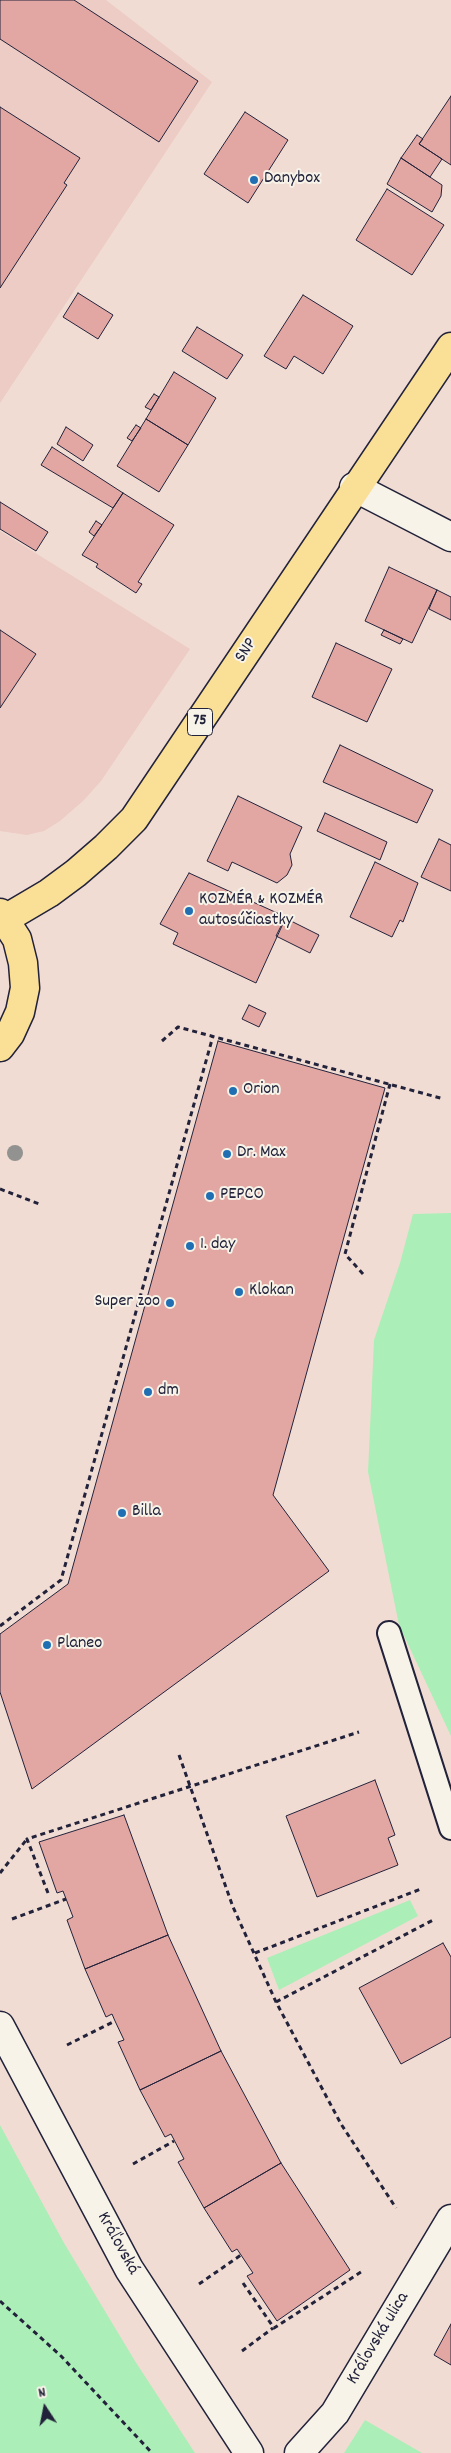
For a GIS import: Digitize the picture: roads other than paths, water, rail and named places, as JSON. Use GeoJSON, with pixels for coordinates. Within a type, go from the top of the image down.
{"type":"FeatureCollection","features":[{"type":"Feature","properties":{"kind":"main road","name":"SNP"},"geometry":{"type":"LineString","coordinates":[[2,916],[49,893],[106,847],[134,819],[354,487],[451,346]]}},
{"type":"Feature","properties":{"kind":"main road","name":"75"},"geometry":{"type":"LineString","coordinates":[[0,1047],[10,1034],[20,1012],[24,988],[23,963],[19,947],[2,916]]}},
{"type":"Feature","properties":{"kind":"street"},"geometry":{"type":"LineString","coordinates":[[354,487],[451,537]]}},
{"type":"Feature","properties":{"kind":"street","name":"Kráľovská"},"geometry":{"type":"LineString","coordinates":[[0,2026],[130,2269],[249,2453]]}},
{"type":"Feature","properties":{"kind":"street","name":"Kráľovská ulica"},"geometry":{"type":"LineString","coordinates":[[299,2453],[335,2413],[451,2219]]}},
{"type":"Feature","properties":{"kind":"lane"},"geometry":{"type":"LineString","coordinates":[[389,1633],[451,1828]]}},
{"type":"Feature","properties":{"kind":"place","name":"Danybox"},"geometry":{"type":"Point","coordinates":[254,180]}},
{"type":"Feature","properties":{"kind":"place","name":"KOZMÉR & KOZMÉR autosúčiastky"},"geometry":{"type":"Point","coordinates":[189,911]}},
{"type":"Feature","properties":{"kind":"place","name":"Orion"},"geometry":{"type":"Point","coordinates":[233,1091]}},
{"type":"Feature","properties":{"kind":"place","name":"Dr. Max"},"geometry":{"type":"Point","coordinates":[227,1154]}},
{"type":"Feature","properties":{"kind":"place","name":"PEPCO"},"geometry":{"type":"Point","coordinates":[210,1196]}},
{"type":"Feature","properties":{"kind":"place","name":"1. day"},"geometry":{"type":"Point","coordinates":[190,1246]}},
{"type":"Feature","properties":{"kind":"place","name":"Klokan"},"geometry":{"type":"Point","coordinates":[239,1292]}},
{"type":"Feature","properties":{"kind":"place","name":"Super zoo"},"geometry":{"type":"Point","coordinates":[170,1303]}},
{"type":"Feature","properties":{"kind":"place","name":"dm"},"geometry":{"type":"Point","coordinates":[148,1392]}},
{"type":"Feature","properties":{"kind":"place","name":"Billa"},"geometry":{"type":"Point","coordinates":[122,1513]}},
{"type":"Feature","properties":{"kind":"place","name":"Planeo"},"geometry":{"type":"Point","coordinates":[47,1645]}}]}
